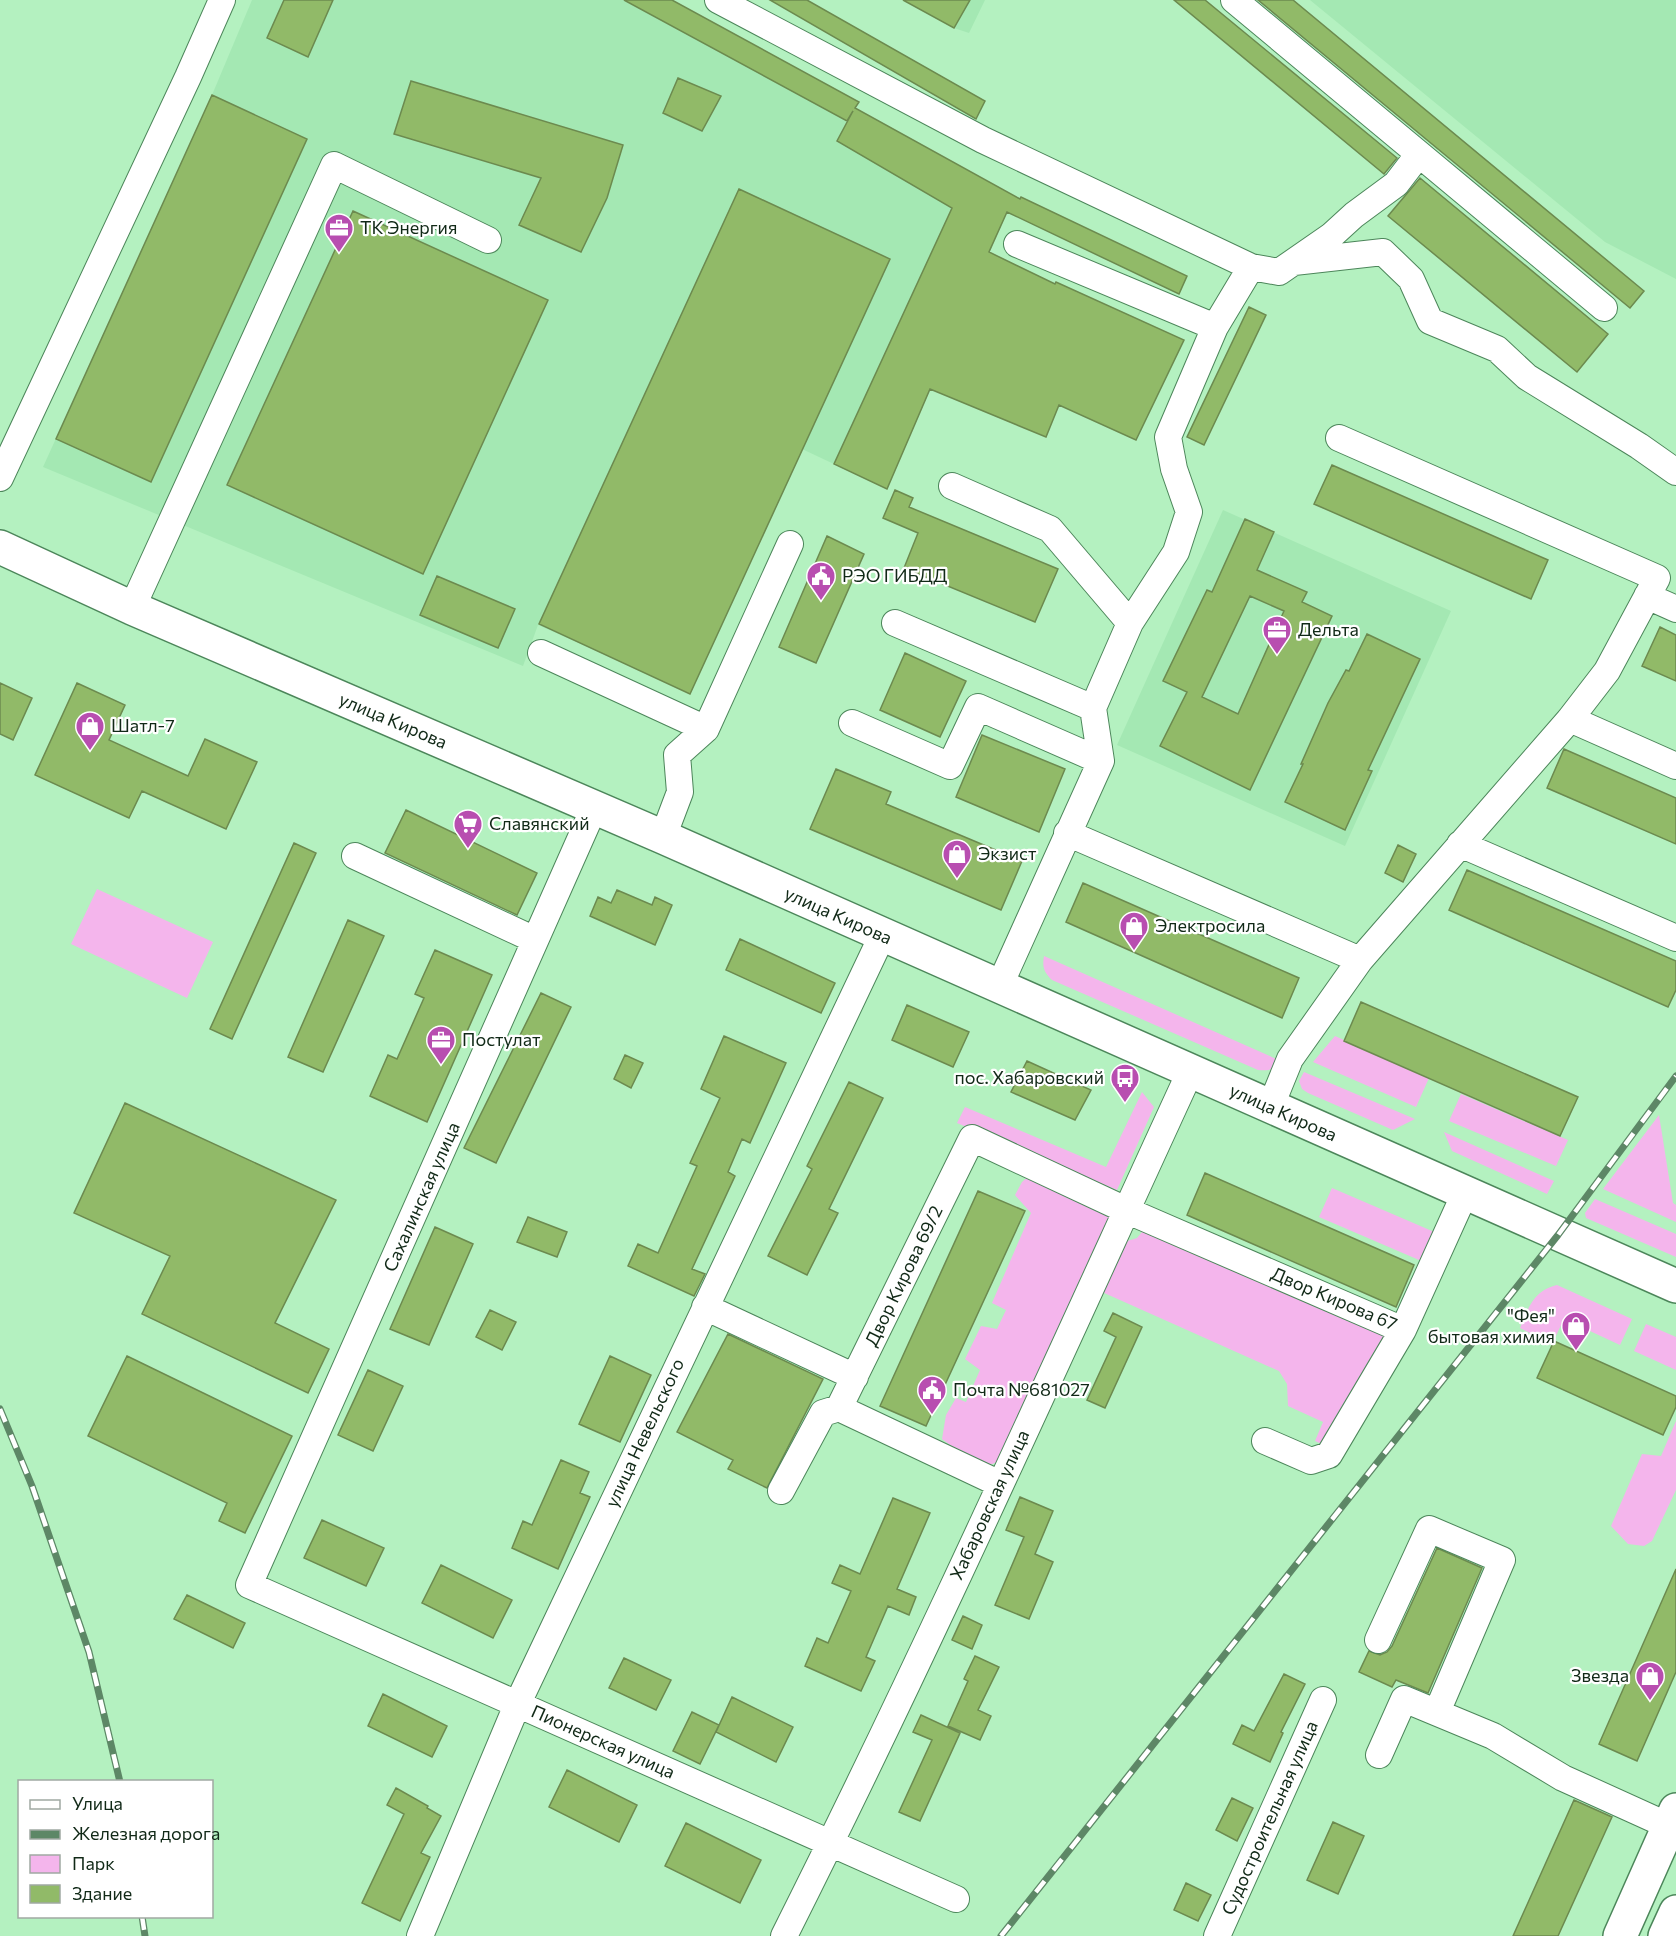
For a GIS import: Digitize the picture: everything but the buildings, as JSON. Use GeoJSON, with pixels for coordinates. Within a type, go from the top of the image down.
{"type":"FeatureCollection","features":[{"type":"Feature","properties":{"kind":"main road","name":"улица Кирова"},"geometry":{"type":"LineString","coordinates":[[0,547],[132,608],[663,837],[1676,1286]]}},
{"type":"Feature","properties":{"kind":"main road"},"geometry":{"type":"LineString","coordinates":[[1620,1936],[1672,1818]]}},
{"type":"Feature","properties":{"kind":"main road"},"geometry":{"type":"LineString","coordinates":[[1665,1936],[1676,1912]]}},
{"type":"Feature","properties":{"kind":"street"},"geometry":{"type":"LineString","coordinates":[[0,478],[188,78],[222,0]]}},
{"type":"Feature","properties":{"kind":"street"},"geometry":{"type":"LineString","coordinates":[[718,0],[983,140],[1251,267],[1279,272],[1294,262],[1331,236],[1354,214],[1396,184],[1419,154]]}},
{"type":"Feature","properties":{"kind":"street"},"geometry":{"type":"LineString","coordinates":[[1234,0],[1604,308]]}},
{"type":"Feature","properties":{"kind":"street"},"geometry":{"type":"LineString","coordinates":[[132,608],[334,165],[489,240]]}},
{"type":"Feature","properties":{"kind":"street"},"geometry":{"type":"LineString","coordinates":[[1017,244],[1215,327]]}},
{"type":"Feature","properties":{"kind":"street"},"geometry":{"type":"LineString","coordinates":[[1294,262],[1383,252],[1411,279],[1430,321],[1497,349],[1527,377],[1639,446],[1676,472]]}},
{"type":"Feature","properties":{"kind":"street"},"geometry":{"type":"LineString","coordinates":[[999,987],[1101,761],[1093,708],[1130,623],[1176,552],[1189,512],[1174,469],[1168,437],[1215,327],[1251,267]]}},
{"type":"Feature","properties":{"kind":"street"},"geometry":{"type":"LineString","coordinates":[[1270,1108],[1290,1059],[1360,960],[1570,719],[1607,671],[1657,578],[1339,438]]}},
{"type":"Feature","properties":{"kind":"street"},"geometry":{"type":"LineString","coordinates":[[952,486],[1050,529],[1130,623]]}},
{"type":"Feature","properties":{"kind":"street"},"geometry":{"type":"LineString","coordinates":[[663,837],[680,792],[677,755],[706,729],[790,544]]}},
{"type":"Feature","properties":{"kind":"street"},"geometry":{"type":"LineString","coordinates":[[1647,596],[1676,609]]}},
{"type":"Feature","properties":{"kind":"street"},"geometry":{"type":"LineString","coordinates":[[895,623],[1093,708]]}},
{"type":"Feature","properties":{"kind":"street"},"geometry":{"type":"LineString","coordinates":[[541,653],[706,729]]}},
{"type":"Feature","properties":{"kind":"street"},"geometry":{"type":"LineString","coordinates":[[852,723],[950,766],[978,707],[1101,761]]}},
{"type":"Feature","properties":{"kind":"street"},"geometry":{"type":"LineString","coordinates":[[1570,719],[1676,766]]}},
{"type":"Feature","properties":{"kind":"street","name":"Сахалинская улица"},"geometry":{"type":"LineString","coordinates":[[249,1586],[594,808]]}},
{"type":"Feature","properties":{"kind":"street"},"geometry":{"type":"LineString","coordinates":[[1067,833],[1360,960]]}},
{"type":"Feature","properties":{"kind":"street"},"geometry":{"type":"LineString","coordinates":[[1460,844],[1676,938]]}},
{"type":"Feature","properties":{"kind":"street"},"geometry":{"type":"LineString","coordinates":[[355,856],[536,940]]}},
{"type":"Feature","properties":{"kind":"street","name":"улица Невельского"},"geometry":{"type":"LineString","coordinates":[[420,1936],[518,1704],[882,936]]}},
{"type":"Feature","properties":{"kind":"street","name":"Хабаровская улица"},"geometry":{"type":"LineString","coordinates":[[784,1936],[831,1844],[1128,1211],[1190,1072]]}},
{"type":"Feature","properties":{"kind":"street","name":"Двор Кирова 69/2"},"geometry":{"type":"LineString","coordinates":[[839,1408],[972,1138],[1128,1211]]}},
{"type":"Feature","properties":{"kind":"street","name":"Двор Кирова 67"},"geometry":{"type":"LineString","coordinates":[[1128,1211],[1403,1330],[1465,1193]]}},
{"type":"Feature","properties":{"kind":"street"},"geometry":{"type":"LineString","coordinates":[[705,1307],[855,1377]]}},
{"type":"Feature","properties":{"kind":"street"},"geometry":{"type":"LineString","coordinates":[[1265,1441],[1311,1461],[1329,1455],[1403,1330]]}},
{"type":"Feature","properties":{"kind":"street"},"geometry":{"type":"LineString","coordinates":[[781,1491],[823,1413],[839,1408],[1000,1484]]}},
{"type":"Feature","properties":{"kind":"street"},"geometry":{"type":"LineString","coordinates":[[1378,1640],[1429,1529],[1502,1560],[1437,1713]]}},
{"type":"Feature","properties":{"kind":"street","name":"Пионерская улица"},"geometry":{"type":"LineString","coordinates":[[249,1586],[956,1899]]}},
{"type":"Feature","properties":{"kind":"street"},"geometry":{"type":"LineString","coordinates":[[1379,1755],[1404,1699],[1493,1736],[1563,1778],[1672,1818]]}},
{"type":"Feature","properties":{"kind":"street","name":"Судостроительная улица"},"geometry":{"type":"LineString","coordinates":[[1217,1936],[1323,1700]]}},
{"type":"Feature","properties":{"kind":"shaded area"},"geometry":{"type":"Polygon","coordinates":[[[252,0],[624,0],[847,121],[1014,196],[887,489],[802,449],[689,692],[538,625],[523,666],[43,467],[212,95],[252,0]]]}},
{"type":"Feature","properties":{"kind":"shaded area"},"geometry":{"type":"Polygon","coordinates":[[[903,0],[985,0],[969,33],[954,28],[903,0]]]}},
{"type":"Feature","properties":{"kind":"shaded area"},"geometry":{"type":"Polygon","coordinates":[[[1310,0],[1676,0],[1676,279],[1605,242],[1310,0]]]}},
{"type":"Feature","properties":{"kind":"shaded area"},"geometry":{"type":"Polygon","coordinates":[[[1223,510],[1451,611],[1345,846],[1117,745],[1223,510]]]}},
{"type":"Feature","properties":{"kind":"green space"},"geometry":{"type":"Polygon","coordinates":[[[97,889],[213,942],[187,998],[71,944],[97,889]]]}},
{"type":"Feature","properties":{"kind":"green space"},"geometry":{"type":"Polygon","coordinates":[[[1044,956],[1281,1061],[1271,1069],[1258,1070],[1052,980],[1044,969],[1044,956]]]}},
{"type":"Feature","properties":{"kind":"green space"},"geometry":{"type":"Polygon","coordinates":[[[1335,1036],[1429,1078],[1416,1107],[1313,1062],[1335,1036]]]}},
{"type":"Feature","properties":{"kind":"green space"},"geometry":{"type":"Polygon","coordinates":[[[1304,1072],[1415,1119],[1393,1130],[1308,1093],[1302,1089],[1299,1081],[1304,1072]]]}},
{"type":"Feature","properties":{"kind":"green space"},"geometry":{"type":"Polygon","coordinates":[[[1142,1092],[1154,1107],[1117,1190],[957,1123],[965,1107],[1106,1167],[1142,1092]]]}},
{"type":"Feature","properties":{"kind":"green space"},"geometry":{"type":"Polygon","coordinates":[[[1461,1094],[1568,1140],[1556,1166],[1449,1121],[1461,1094]]]}},
{"type":"Feature","properties":{"kind":"green space"},"geometry":{"type":"Polygon","coordinates":[[[1659,1115],[1673,1203],[1676,1205],[1676,1222],[1603,1189],[1659,1115]]]}},
{"type":"Feature","properties":{"kind":"green space"},"geometry":{"type":"Polygon","coordinates":[[[1444,1132],[1554,1181],[1547,1194],[1452,1151],[1444,1132]]]}},
{"type":"Feature","properties":{"kind":"green space"},"geometry":{"type":"Polygon","coordinates":[[[1032,1173],[1119,1212],[1004,1459],[990,1465],[968,1458],[942,1439],[946,1415],[956,1398],[966,1402],[980,1370],[965,1359],[981,1326],[997,1329],[1006,1310],[992,1303],[1031,1213],[1015,1195],[1022,1182],[1032,1173]]]}},
{"type":"Feature","properties":{"kind":"green space"},"geometry":{"type":"Polygon","coordinates":[[[1332,1188],[1439,1234],[1426,1263],[1319,1217],[1332,1188]]]}},
{"type":"Feature","properties":{"kind":"green space"},"geometry":{"type":"Polygon","coordinates":[[[1595,1199],[1676,1234],[1676,1257],[1586,1218],[1585,1213],[1595,1199]]]}},
{"type":"Feature","properties":{"kind":"green space"},"geometry":{"type":"Polygon","coordinates":[[[1147,1226],[1394,1335],[1324,1445],[1315,1441],[1323,1422],[1288,1406],[1287,1384],[1279,1371],[1102,1292],[1124,1242],[1137,1238],[1147,1226]]]}},
{"type":"Feature","properties":{"kind":"green space"},"geometry":{"type":"Polygon","coordinates":[[[1557,1285],[1632,1319],[1620,1345],[1564,1319],[1552,1344],[1520,1328],[1529,1307],[1537,1296],[1542,1291],[1557,1285]]]}},
{"type":"Feature","properties":{"kind":"green space"},"geometry":{"type":"Polygon","coordinates":[[[1646,1324],[1676,1337],[1676,1370],[1634,1351],[1646,1324]]]}},
{"type":"Feature","properties":{"kind":"green space"},"geometry":{"type":"Polygon","coordinates":[[[1676,1421],[1676,1490],[1652,1541],[1644,1546],[1628,1544],[1611,1526],[1642,1454],[1661,1456],[1676,1421]]]}},
{"type":"Feature","properties":{"kind":"railway"},"geometry":{"type":"LineString","coordinates":[[1001,1936],[1558,1235],[1676,1076]]}},
{"type":"Feature","properties":{"kind":"railway"},"geometry":{"type":"LineString","coordinates":[[0,1409],[32,1486],[89,1652],[120,1780]]}},
{"type":"Feature","properties":{"kind":"railway"},"geometry":{"type":"LineString","coordinates":[[142,1918],[145,1936]]}},
{"type":"Feature","properties":{"kind":"place","name":"ТК Энергия"},"geometry":{"type":"Point","coordinates":[339,254]}},
{"type":"Feature","properties":{"kind":"place","name":"РЭО ГИБДД"},"geometry":{"type":"Point","coordinates":[821,602]}},
{"type":"Feature","properties":{"kind":"place","name":"Дельта"},"geometry":{"type":"Point","coordinates":[1277,656]}},
{"type":"Feature","properties":{"kind":"place","name":"Шатл-7"},"geometry":{"type":"Point","coordinates":[90,752]}},
{"type":"Feature","properties":{"kind":"place","name":"Славянский"},"geometry":{"type":"Point","coordinates":[468,850]}},
{"type":"Feature","properties":{"kind":"place","name":"Экзист"},"geometry":{"type":"Point","coordinates":[957,880]}},
{"type":"Feature","properties":{"kind":"place","name":"Электросила"},"geometry":{"type":"Point","coordinates":[1134,952]}},
{"type":"Feature","properties":{"kind":"place","name":"Постулат"},"geometry":{"type":"Point","coordinates":[441,1066]}},
{"type":"Feature","properties":{"kind":"place","name":"пос. Хабаровский"},"geometry":{"type":"Point","coordinates":[1125,1104]}},
{"type":"Feature","properties":{"kind":"place","name":"\"Фея\" бытовая химия"},"geometry":{"type":"Point","coordinates":[1576,1352]}},
{"type":"Feature","properties":{"kind":"place","name":"Почта №681027"},"geometry":{"type":"Point","coordinates":[932,1416]}},
{"type":"Feature","properties":{"kind":"place","name":"Звезда"},"geometry":{"type":"Point","coordinates":[1650,1702]}}]}
